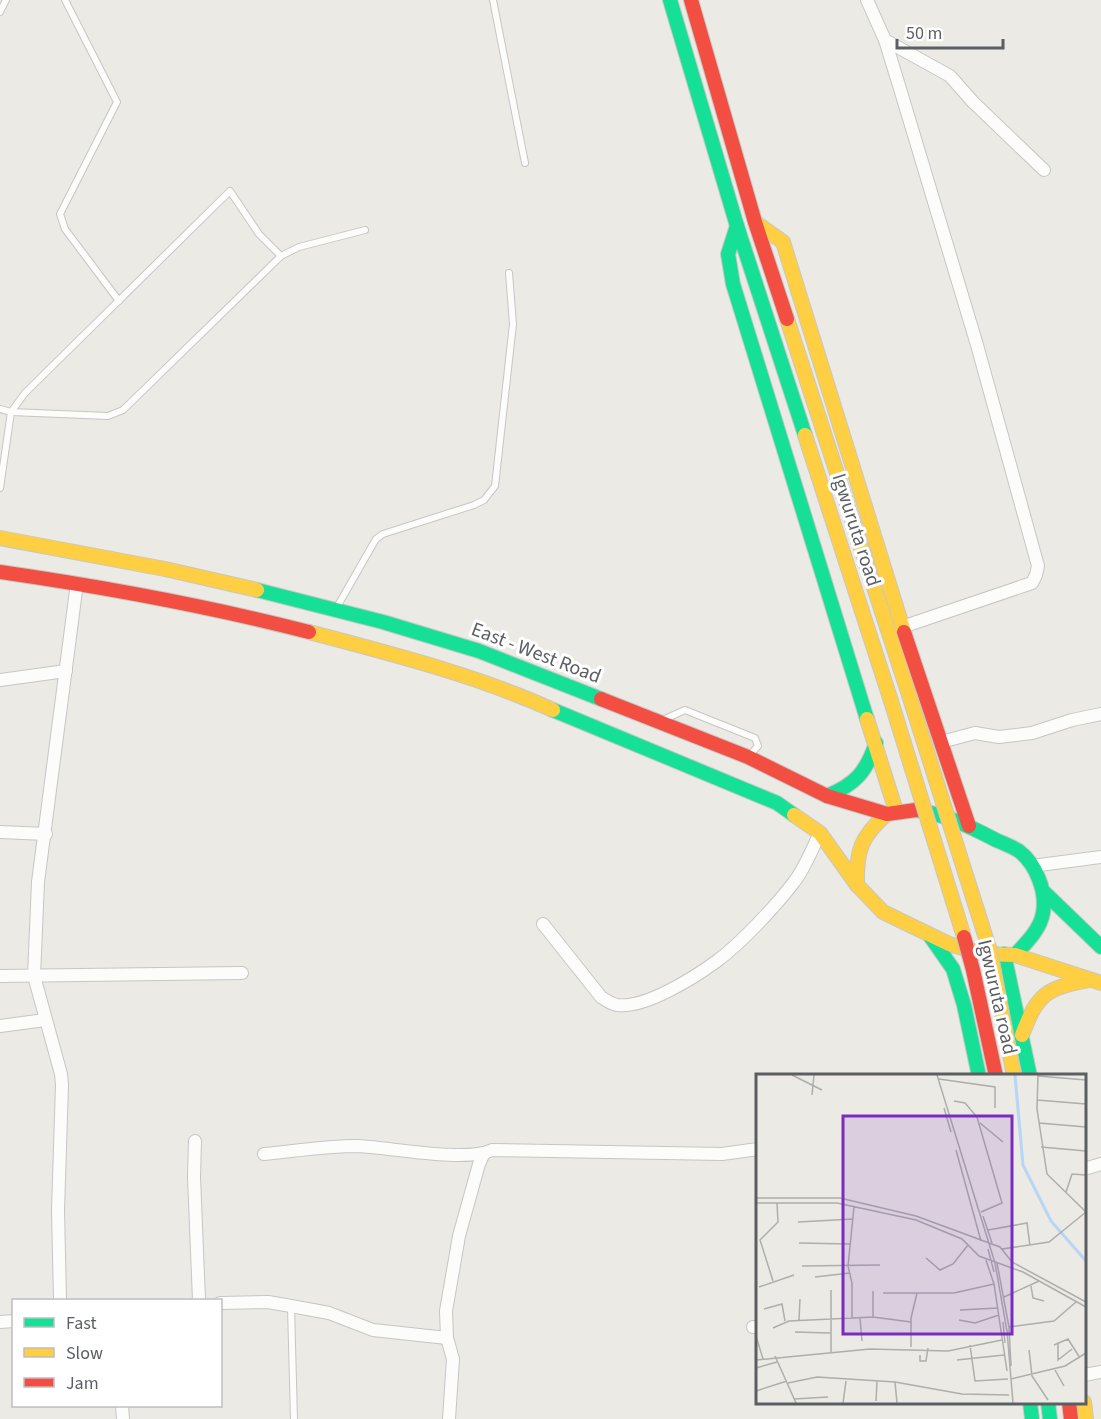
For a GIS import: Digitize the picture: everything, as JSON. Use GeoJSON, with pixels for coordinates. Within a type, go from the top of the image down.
{"type":"FeatureCollection","features":[{"type":"Feature","properties":{"kind":"main road","name":"Igwuruta road"},"geometry":{"type":"LineString","coordinates":[[670,0],[737,226],[955,906],[973,970],[996,1074]]}},
{"type":"Feature","properties":{"kind":"main road","name":"Igwuruta road"},"geometry":{"type":"LineString","coordinates":[[691,0],[755,222],[990,951],[1014,1074]]}},
{"type":"Feature","properties":{"kind":"main road"},"geometry":{"type":"LineString","coordinates":[[755,222],[783,242],[902,627],[969,826]]}},
{"type":"Feature","properties":{"kind":"main road"},"geometry":{"type":"LineString","coordinates":[[737,226],[728,254],[733,284],[876,743],[892,813],[873,825],[861,842],[856,863],[857,885]]}},
{"type":"Feature","properties":{"kind":"main road","name":"East - West Road"},"geometry":{"type":"LineString","coordinates":[[0,538],[165,568],[335,610],[479,651],[748,757],[827,796],[892,813],[917,810],[969,826],[1020,852],[1032,866]]}},
{"type":"Feature","properties":{"kind":"main road"},"geometry":{"type":"LineString","coordinates":[[0,572],[169,600],[296,628],[381,651],[516,693],[777,803],[820,833],[857,885],[883,912],[930,936],[984,954],[1010,954],[1097,982]]}},
{"type":"Feature","properties":{"kind":"main road"},"geometry":{"type":"LineString","coordinates":[[516,693],[522,668]]}},
{"type":"Feature","properties":{"kind":"main road"},"geometry":{"type":"LineString","coordinates":[[827,796],[848,787],[860,777],[871,760],[876,743]]}},
{"type":"Feature","properties":{"kind":"main road"},"geometry":{"type":"LineString","coordinates":[[1032,866],[1044,892],[1101,948]]}},
{"type":"Feature","properties":{"kind":"main road"},"geometry":{"type":"LineString","coordinates":[[1010,954],[1035,932],[1043,914],[1044,892]]}},
{"type":"Feature","properties":{"kind":"main road"},"geometry":{"type":"LineString","coordinates":[[930,936],[952,969],[964,1005],[978,1074]]}},
{"type":"Feature","properties":{"kind":"main road"},"geometry":{"type":"LineString","coordinates":[[1010,954],[1030,1074]]}},
{"type":"Feature","properties":{"kind":"main road"},"geometry":{"type":"LineString","coordinates":[[1022,1035],[1032,1008],[1045,994],[1060,985],[1097,982]]}},
{"type":"Feature","properties":{"kind":"main road"},"geometry":{"type":"LineString","coordinates":[[1030,1404],[1032,1419]]}},
{"type":"Feature","properties":{"kind":"main road"},"geometry":{"type":"LineString","coordinates":[[1048,1404],[1050,1419]]}},
{"type":"Feature","properties":{"kind":"main road"},"geometry":{"type":"LineString","coordinates":[[1069,1404],[1071,1419]]}},
{"type":"Feature","properties":{"kind":"main road"},"geometry":{"type":"LineString","coordinates":[[1084,1404],[1086,1419]]}},
{"type":"Feature","properties":{"kind":"street"},"geometry":{"type":"LineString","coordinates":[[867,0],[885,40],[977,345],[1038,566],[1032,583],[902,627]]}},
{"type":"Feature","properties":{"kind":"street"},"geometry":{"type":"LineString","coordinates":[[885,40],[950,76],[973,102],[1044,170]]}},
{"type":"Feature","properties":{"kind":"street"},"geometry":{"type":"LineString","coordinates":[[60,1299],[58,1210],[62,1085],[34,976],[38,882],[77,583]]}},
{"type":"Feature","properties":{"kind":"street"},"geometry":{"type":"LineString","coordinates":[[0,680],[66,671]]}},
{"type":"Feature","properties":{"kind":"street"},"geometry":{"type":"LineString","coordinates":[[941,742],[975,733],[999,737],[1032,733],[1072,720],[1101,714]]}},
{"type":"Feature","properties":{"kind":"street"},"geometry":{"type":"LineString","coordinates":[[0,832],[46,834]]}},
{"type":"Feature","properties":{"kind":"street"},"geometry":{"type":"LineString","coordinates":[[543,924],[602,997],[618,1006],[632,1005],[659,996],[717,961],[746,935],[795,881],[820,833]]}},
{"type":"Feature","properties":{"kind":"street"},"geometry":{"type":"LineString","coordinates":[[1032,866],[1101,856]]}},
{"type":"Feature","properties":{"kind":"street"},"geometry":{"type":"LineString","coordinates":[[0,976],[242,973]]}},
{"type":"Feature","properties":{"kind":"street"},"geometry":{"type":"LineString","coordinates":[[0,1026],[45,1020]]}},
{"type":"Feature","properties":{"kind":"street"},"geometry":{"type":"LineString","coordinates":[[195,1141],[194,1177],[199,1299]]}},
{"type":"Feature","properties":{"kind":"street"},"geometry":{"type":"LineString","coordinates":[[264,1154],[359,1146],[391,1151],[484,1153],[492,1150],[722,1154],[756,1149]]}},
{"type":"Feature","properties":{"kind":"street"},"geometry":{"type":"LineString","coordinates":[[449,1419],[453,1359],[447,1338],[446,1311],[459,1236],[484,1153]]}},
{"type":"Feature","properties":{"kind":"street"},"geometry":{"type":"LineString","coordinates":[[1086,1168],[1101,1164]]}},
{"type":"Feature","properties":{"kind":"street"},"geometry":{"type":"LineString","coordinates":[[222,1303],[268,1302],[329,1313],[373,1330],[447,1338]]}},
{"type":"Feature","properties":{"kind":"street"},"geometry":{"type":"LineString","coordinates":[[1086,1375],[1101,1372]]}},
{"type":"Feature","properties":{"kind":"lane"},"geometry":{"type":"LineString","coordinates":[[0,12],[6,0]]}},
{"type":"Feature","properties":{"kind":"lane"},"geometry":{"type":"LineString","coordinates":[[65,0],[117,102],[60,214],[65,229],[119,301]]}},
{"type":"Feature","properties":{"kind":"lane"},"geometry":{"type":"LineString","coordinates":[[493,0],[525,163]]}},
{"type":"Feature","properties":{"kind":"lane"},"geometry":{"type":"LineString","coordinates":[[0,488],[11,412],[25,393],[230,191],[259,234],[281,256]]}},
{"type":"Feature","properties":{"kind":"lane"},"geometry":{"type":"LineString","coordinates":[[0,409],[11,412],[108,416],[123,410],[281,256],[299,246],[365,230]]}},
{"type":"Feature","properties":{"kind":"lane"},"geometry":{"type":"LineString","coordinates":[[335,610],[376,539],[383,534],[474,505],[484,500],[495,486],[513,324],[509,273]]}},
{"type":"Feature","properties":{"kind":"lane"},"geometry":{"type":"LineString","coordinates":[[659,722],[685,710],[755,738],[758,746],[748,757]]}},
{"type":"Feature","properties":{"kind":"lane"},"geometry":{"type":"LineString","coordinates":[[291,1306],[294,1419]]}},
{"type":"Feature","properties":{"kind":"traffic: fast"},"geometry":{"type":"LineString","coordinates":[[670,0],[737,226],[805,435]]}},
{"type":"Feature","properties":{"kind":"traffic: fast"},"geometry":{"type":"LineString","coordinates":[[737,226],[728,254],[733,284],[867,719]]}},
{"type":"Feature","properties":{"kind":"traffic: fast"},"geometry":{"type":"LineString","coordinates":[[257,590],[383,622],[479,651],[601,699]]}},
{"type":"Feature","properties":{"kind":"traffic: fast"},"geometry":{"type":"LineString","coordinates":[[553,710],[777,803],[794,815]]}},
{"type":"Feature","properties":{"kind":"traffic: fast"},"geometry":{"type":"LineString","coordinates":[[827,796],[845,787],[859,776],[876,743]]}},
{"type":"Feature","properties":{"kind":"traffic: fast"},"geometry":{"type":"LineString","coordinates":[[916,810],[946,818],[975,830],[1019,851],[1030,863],[1042,888],[1043,913],[1036,931],[1015,955]]}},
{"type":"Feature","properties":{"kind":"traffic: fast"},"geometry":{"type":"LineString","coordinates":[[1044,892],[1101,947]]}},
{"type":"Feature","properties":{"kind":"traffic: fast"},"geometry":{"type":"LineString","coordinates":[[930,936],[953,969],[964,1005],[979,1074]]}},
{"type":"Feature","properties":{"kind":"traffic: fast"},"geometry":{"type":"LineString","coordinates":[[1004,954],[1030,1074]]}},
{"type":"Feature","properties":{"kind":"traffic: fast"},"geometry":{"type":"LineString","coordinates":[[1030,1404],[1032,1419]]}},
{"type":"Feature","properties":{"kind":"traffic: fast"},"geometry":{"type":"LineString","coordinates":[[1048,1404],[1050,1419]]}},
{"type":"Feature","properties":{"kind":"traffic: slow"},"geometry":{"type":"LineString","coordinates":[[755,222],[783,242],[904,632]]}},
{"type":"Feature","properties":{"kind":"traffic: slow"},"geometry":{"type":"LineString","coordinates":[[787,319],[909,695]]}},
{"type":"Feature","properties":{"kind":"traffic: slow"},"geometry":{"type":"LineString","coordinates":[[805,435],[891,701]]}},
{"type":"Feature","properties":{"kind":"traffic: slow"},"geometry":{"type":"LineString","coordinates":[[0,538],[165,569],[257,590]]}},
{"type":"Feature","properties":{"kind":"traffic: slow"},"geometry":{"type":"LineString","coordinates":[[309,632],[464,676],[553,710]]}},
{"type":"Feature","properties":{"kind":"traffic: slow"},"geometry":{"type":"LineString","coordinates":[[909,695],[990,951],[1014,1074]]}},
{"type":"Feature","properties":{"kind":"traffic: slow"},"geometry":{"type":"LineString","coordinates":[[891,701],[964,937]]}},
{"type":"Feature","properties":{"kind":"traffic: slow"},"geometry":{"type":"LineString","coordinates":[[867,719],[896,811]]}},
{"type":"Feature","properties":{"kind":"traffic: slow"},"geometry":{"type":"LineString","coordinates":[[857,885],[859,853],[862,845],[871,830],[887,814]]}},
{"type":"Feature","properties":{"kind":"traffic: slow"},"geometry":{"type":"LineString","coordinates":[[794,815],[820,833],[857,885],[883,912],[949,944],[984,954],[1015,955],[1101,983]]}},
{"type":"Feature","properties":{"kind":"traffic: slow"},"geometry":{"type":"LineString","coordinates":[[1022,1035],[1033,1010],[1046,995],[1063,986],[1090,980]]}},
{"type":"Feature","properties":{"kind":"traffic: slow"},"geometry":{"type":"LineString","coordinates":[[1084,1404],[1086,1419]]}},
{"type":"Feature","properties":{"kind":"traffic: jam"},"geometry":{"type":"LineString","coordinates":[[691,0],[755,222],[787,319]]}},
{"type":"Feature","properties":{"kind":"traffic: jam"},"geometry":{"type":"LineString","coordinates":[[0,572],[155,598],[309,632]]}},
{"type":"Feature","properties":{"kind":"traffic: jam"},"geometry":{"type":"LineString","coordinates":[[904,632],[969,826]]}},
{"type":"Feature","properties":{"kind":"traffic: jam"},"geometry":{"type":"LineString","coordinates":[[601,699],[748,757],[827,796],[887,814],[916,810]]}},
{"type":"Feature","properties":{"kind":"traffic: jam"},"geometry":{"type":"LineString","coordinates":[[964,937],[996,1074]]}},
{"type":"Feature","properties":{"kind":"traffic: jam"},"geometry":{"type":"LineString","coordinates":[[1069,1404],[1071,1419]]}}]}
